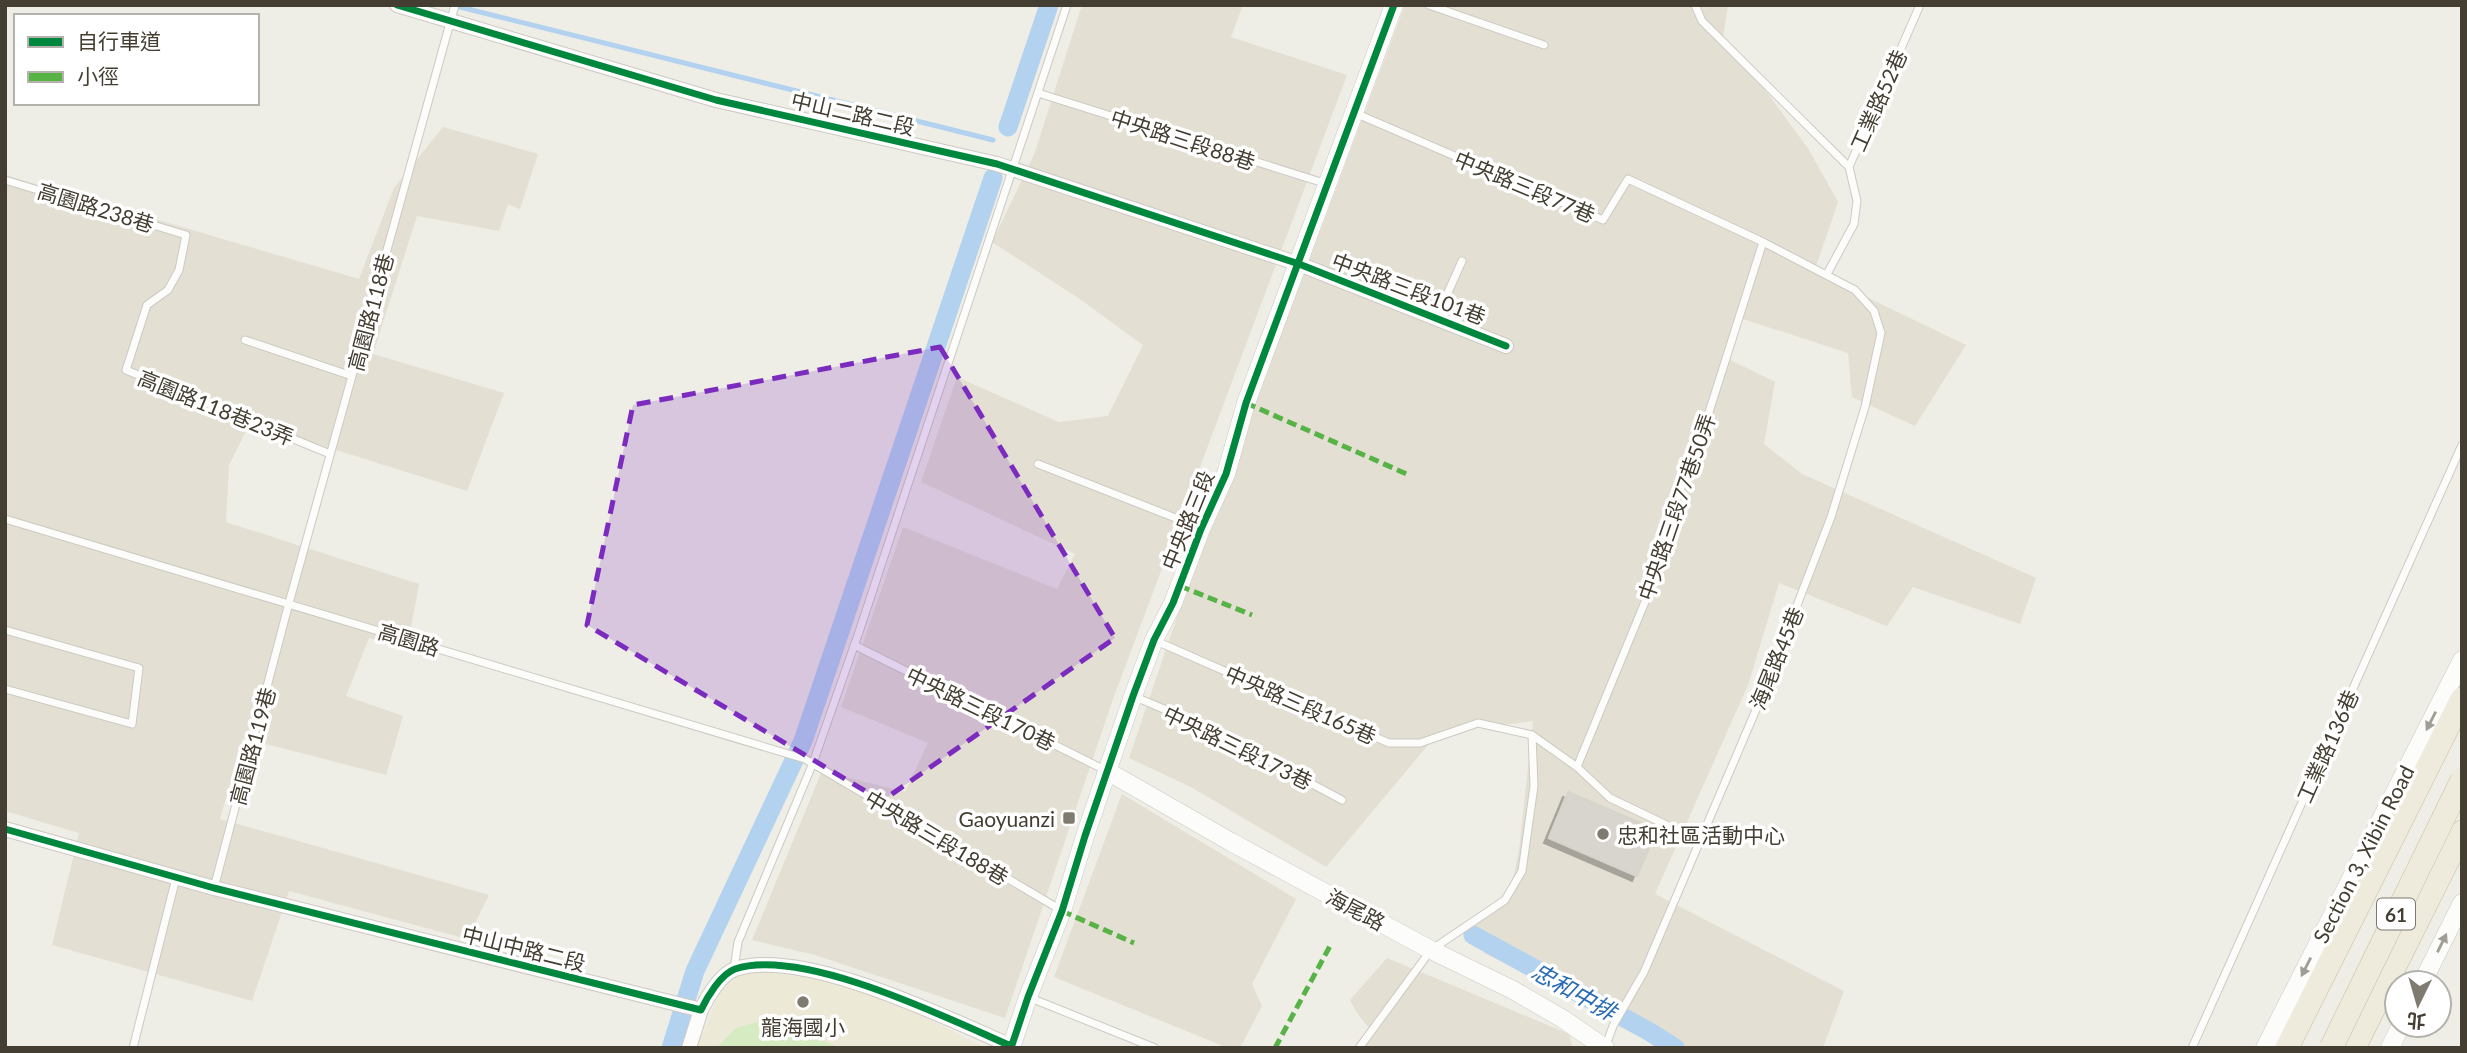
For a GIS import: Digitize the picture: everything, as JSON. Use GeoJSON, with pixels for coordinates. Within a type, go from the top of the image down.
{"type":"FeatureCollection","features":[{"type":"Feature","properties":{"kind":"highway"},"geometry":{"type":"LineString","coordinates":[[2287,1048],[2462,699]]}},
{"type":"Feature","properties":{"kind":"highway","name":"61"},"geometry":{"type":"LineString","coordinates":[[2329,1048],[2462,781]]}},
{"type":"Feature","properties":{"kind":"highway","name":"61"},"geometry":{"type":"LineString","coordinates":[[2354,1048],[2462,832]]}},
{"type":"Feature","properties":{"kind":"highway"},"geometry":{"type":"LineString","coordinates":[[2411,969],[2462,867]]}},
{"type":"Feature","properties":{"kind":"highway"},"geometry":{"type":"LineString","coordinates":[[2371,1048],[2383,1024]]}},
{"type":"Feature","properties":{"kind":"street","name":"中山二路二段"},"geometry":{"type":"LineString","coordinates":[[397,5],[716,100],[1011,169],[1299,264]]}},
{"type":"Feature","properties":{"kind":"street","name":"中央路三段"},"geometry":{"type":"LineString","coordinates":[[1011,1047],[1062,911],[1133,696],[1154,640],[1173,603],[1201,529],[1226,474],[1246,404],[1394,5]]}},
{"type":"Feature","properties":{"kind":"street","name":"中央路三段101巷"},"geometry":{"type":"LineString","coordinates":[[1299,264],[1506,346]]}},
{"type":"Feature","properties":{"kind":"street","name":"Section 3, Xibin Road"},"geometry":{"type":"LineString","coordinates":[[2265,1048],[2462,660]]}},
{"type":"Feature","properties":{"kind":"street","name":"海尾路"},"geometry":{"type":"LineString","coordinates":[[1107,771],[1231,842],[1431,950],[1523,996],[1605,1048]]}},
{"type":"Feature","properties":{"kind":"street","name":"中山中路二段"},"geometry":{"type":"LineString","coordinates":[[5,829],[214,888],[695,1008]]}},
{"type":"Feature","properties":{"kind":"street"},"geometry":{"type":"LineString","coordinates":[[2429,969],[2462,903]]}},
{"type":"Feature","properties":{"kind":"street"},"geometry":{"type":"LineString","coordinates":[[689,1048],[695,1008],[725,976],[734,969],[775,964],[861,983],[919,1005],[1011,1047]]}},
{"type":"Feature","properties":{"kind":"lane","name":"高園路118巷"},"geometry":{"type":"LineString","coordinates":[[289,603],[455,5]]}},
{"type":"Feature","properties":{"kind":"lane"},"geometry":{"type":"LineString","coordinates":[[734,969],[738,942],[854,645],[1068,5]]}},
{"type":"Feature","properties":{"kind":"lane"},"geometry":{"type":"LineString","coordinates":[[1429,5],[1544,45]]}},
{"type":"Feature","properties":{"kind":"lane"},"geometry":{"type":"LineString","coordinates":[[1695,5],[1702,21],[1849,167]]}},
{"type":"Feature","properties":{"kind":"lane","name":"工業路52巷"},"geometry":{"type":"LineString","coordinates":[[1827,274],[1854,224],[1857,201],[1849,167],[1920,5]]}},
{"type":"Feature","properties":{"kind":"lane","name":"中央路三段88巷"},"geometry":{"type":"LineString","coordinates":[[1038,93],[1328,185]]}},
{"type":"Feature","properties":{"kind":"lane","name":"中央路三段77巷"},"geometry":{"type":"LineString","coordinates":[[1354,112],[1603,220],[1628,179],[1827,274]]}},
{"type":"Feature","properties":{"kind":"lane","name":"高園路238巷"},"geometry":{"type":"LineString","coordinates":[[5,180],[186,235]]}},
{"type":"Feature","properties":{"kind":"lane","name":"高園路118巷23弄"},"geometry":{"type":"LineString","coordinates":[[186,235],[179,270],[168,290],[147,305],[126,370],[331,454]]}},
{"type":"Feature","properties":{"kind":"lane","name":"中央路三段77巷50弄"},"geometry":{"type":"LineString","coordinates":[[1577,767],[1661,563],[1675,503],[1703,431],[1763,242]]}},
{"type":"Feature","properties":{"kind":"lane"},"geometry":{"type":"LineString","coordinates":[[1437,317],[1462,261]]}},
{"type":"Feature","properties":{"kind":"lane","name":"海尾路45巷"},"geometry":{"type":"LineString","coordinates":[[1605,1048],[1613,1026],[1644,972],[1764,691],[1826,530],[1865,407],[1881,333],[1874,310],[1855,290],[1827,274]]}},
{"type":"Feature","properties":{"kind":"lane"},"geometry":{"type":"LineString","coordinates":[[245,340],[352,376]]}},
{"type":"Feature","properties":{"kind":"lane","name":"工業路136巷"},"geometry":{"type":"LineString","coordinates":[[2192,1048],[2462,445]]}},
{"type":"Feature","properties":{"kind":"lane"},"geometry":{"type":"LineString","coordinates":[[1038,464],[1201,529]]}},
{"type":"Feature","properties":{"kind":"lane","name":"高園路"},"geometry":{"type":"LineString","coordinates":[[5,519],[809,761]]}},
{"type":"Feature","properties":{"kind":"lane","name":"高園路119巷"},"geometry":{"type":"LineString","coordinates":[[214,888],[289,603]]}},
{"type":"Feature","properties":{"kind":"lane"},"geometry":{"type":"LineString","coordinates":[[5,630],[139,668],[132,724],[5,689]]}},
{"type":"Feature","properties":{"kind":"lane","name":"中央路三段165巷"},"geometry":{"type":"LineString","coordinates":[[1154,640],[1390,743],[1420,743],[1478,723],[1532,735]]}},
{"type":"Feature","properties":{"kind":"lane","name":"中央路三段170巷"},"geometry":{"type":"LineString","coordinates":[[854,645],[1107,771]]}},
{"type":"Feature","properties":{"kind":"lane","name":"中央路三段173巷"},"geometry":{"type":"LineString","coordinates":[[1133,696],[1204,726],[1342,800]]}},
{"type":"Feature","properties":{"kind":"lane"},"geometry":{"type":"LineString","coordinates":[[1532,735],[1577,767],[1611,798],[1700,841]]}},
{"type":"Feature","properties":{"kind":"lane"},"geometry":{"type":"LineString","coordinates":[[1359,1048],[1431,950],[1505,900],[1522,871],[1534,786],[1532,735]]}},
{"type":"Feature","properties":{"kind":"lane","name":"中央路三段188巷"},"geometry":{"type":"LineString","coordinates":[[809,761],[1062,911]]}},
{"type":"Feature","properties":{"kind":"lane"},"geometry":{"type":"LineString","coordinates":[[133,1048],[177,877]]}},
{"type":"Feature","properties":{"kind":"lane"},"geometry":{"type":"LineString","coordinates":[[1028,997],[1155,1048]]}},
{"type":"Feature","properties":{"kind":"highlighted area"},"geometry":{"type":"Polygon","coordinates":[[[940,347],[1115,638],[882,801],[587,625],[633,405],[940,347]]]}},
{"type":"Feature","properties":{"kind":"shaded area"},"geometry":{"type":"Polygon","coordinates":[[[1082,5],[1243,5],[1231,37],[1347,75],[1113,699],[1005,1018],[815,955],[752,940],[822,771],[905,792],[928,743],[841,707],[903,527],[1057,589],[1075,554],[921,482],[957,377],[1059,422],[1108,416],[1143,345],[1077,297],[992,242],[1034,155],[1082,5]]]}},
{"type":"Feature","properties":{"kind":"shaded area"},"geometry":{"type":"Polygon","coordinates":[[[1405,5],[1728,5],[1723,38],[1758,80],[1809,150],[1838,202],[1814,272],[1966,345],[1915,426],[1852,397],[1848,353],[1740,318],[1728,359],[1775,382],[1764,444],[1802,474],[2036,578],[2020,624],[1913,587],[1887,626],[1779,583],[1748,685],[1655,894],[1844,991],[1823,1048],[1660,1048],[1602,1012],[1484,953],[1464,930],[1510,893],[1519,850],[1533,721],[1438,733],[1326,867],[1191,787],[1129,758],[1242,426],[1302,280],[1405,5]]]}},
{"type":"Feature","properties":{"kind":"shaded area"},"geometry":{"type":"Polygon","coordinates":[[[443,127],[538,154],[520,209],[508,204],[499,231],[417,216],[373,354],[504,393],[467,491],[250,423],[229,465],[226,522],[419,584],[407,649],[369,638],[346,696],[403,716],[386,775],[243,738],[220,819],[489,895],[467,939],[289,891],[252,1001],[52,945],[79,833],[5,811],[5,175],[359,279],[394,188],[443,127]]]}},
{"type":"Feature","properties":{"kind":"shaded area"},"geometry":{"type":"Polygon","coordinates":[[[1122,794],[1296,899],[1252,984],[1262,1006],[1240,1048],[1228,1048],[1054,977],[1122,794]]]}},
{"type":"Feature","properties":{"kind":"shaded area"},"geometry":{"type":"Polygon","coordinates":[[[1387,958],[1569,1034],[1573,1048],[1363,1048],[1372,1031],[1350,1000],[1387,958]]]}},
{"type":"Feature","properties":{"kind":"shaded area","name":"龍海國小"},"geometry":{"type":"Polygon","coordinates":[[[763,970],[821,979],[867,992],[913,1011],[985,1048],[697,1048],[720,992],[740,972],[763,970]]]}},
{"type":"Feature","properties":{"kind":"green space"},"geometry":{"type":"Polygon","coordinates":[[[769,1019],[841,1048],[716,1048],[736,1028],[769,1019]]]}},
{"type":"Feature","properties":{"kind":"building","name":"忠和社區活動中心"},"geometry":{"type":"Polygon","coordinates":[[[1568,792],[1657,830],[1637,876],[1549,838],[1568,792]]]}},
{"type":"Feature","properties":{"kind":"waterway"},"geometry":{"type":"LineString","coordinates":[[452,5],[993,140]]}},
{"type":"Feature","properties":{"kind":"waterway"},"geometry":{"type":"LineString","coordinates":[[1008,127],[1049,5]]}},
{"type":"Feature","properties":{"kind":"waterway"},"geometry":{"type":"LineString","coordinates":[[671,1048],[695,971],[803,741],[993,178]]}},
{"type":"Feature","properties":{"kind":"waterway","name":"忠和中排"},"geometry":{"type":"LineString","coordinates":[[1473,935],[1675,1048]]}},
{"type":"Feature","properties":{"kind":"marked path"},"geometry":{"type":"LineString","coordinates":[[1246,403],[1409,475]]}},
{"type":"Feature","properties":{"kind":"marked path"},"geometry":{"type":"LineString","coordinates":[[1180,586],[1252,615]]}},
{"type":"Feature","properties":{"kind":"marked path"},"geometry":{"type":"LineString","coordinates":[[1062,911],[1134,943]]}},
{"type":"Feature","properties":{"kind":"marked path"},"geometry":{"type":"LineString","coordinates":[[1275,1048],[1330,946]]}},
{"type":"Feature","properties":{"kind":"cycle path"},"geometry":{"type":"LineString","coordinates":[[397,5],[716,100],[997,164],[1299,264],[1506,346]]}},
{"type":"Feature","properties":{"kind":"cycle path"},"geometry":{"type":"LineString","coordinates":[[1011,1048],[1062,911],[1133,696],[1154,640],[1173,603],[1201,529],[1226,474],[1246,403],[1394,5]]}},
{"type":"Feature","properties":{"kind":"cycle path"},"geometry":{"type":"LineString","coordinates":[[5,829],[214,888],[701,1010],[720,981],[735,969],[764,965],[798,968],[835,976],[874,989],[1011,1046]]}},
{"type":"Feature","properties":{"kind":"place","name":"Gaoyuanzi"},"geometry":{"type":"Point","coordinates":[1069,818]}},
{"type":"Feature","properties":{"kind":"place","name":"忠和社區活動中心"},"geometry":{"type":"Point","coordinates":[1603,834]}},
{"type":"Feature","properties":{"kind":"place","name":"龍海國小"},"geometry":{"type":"Point","coordinates":[803,1002]}}]}
